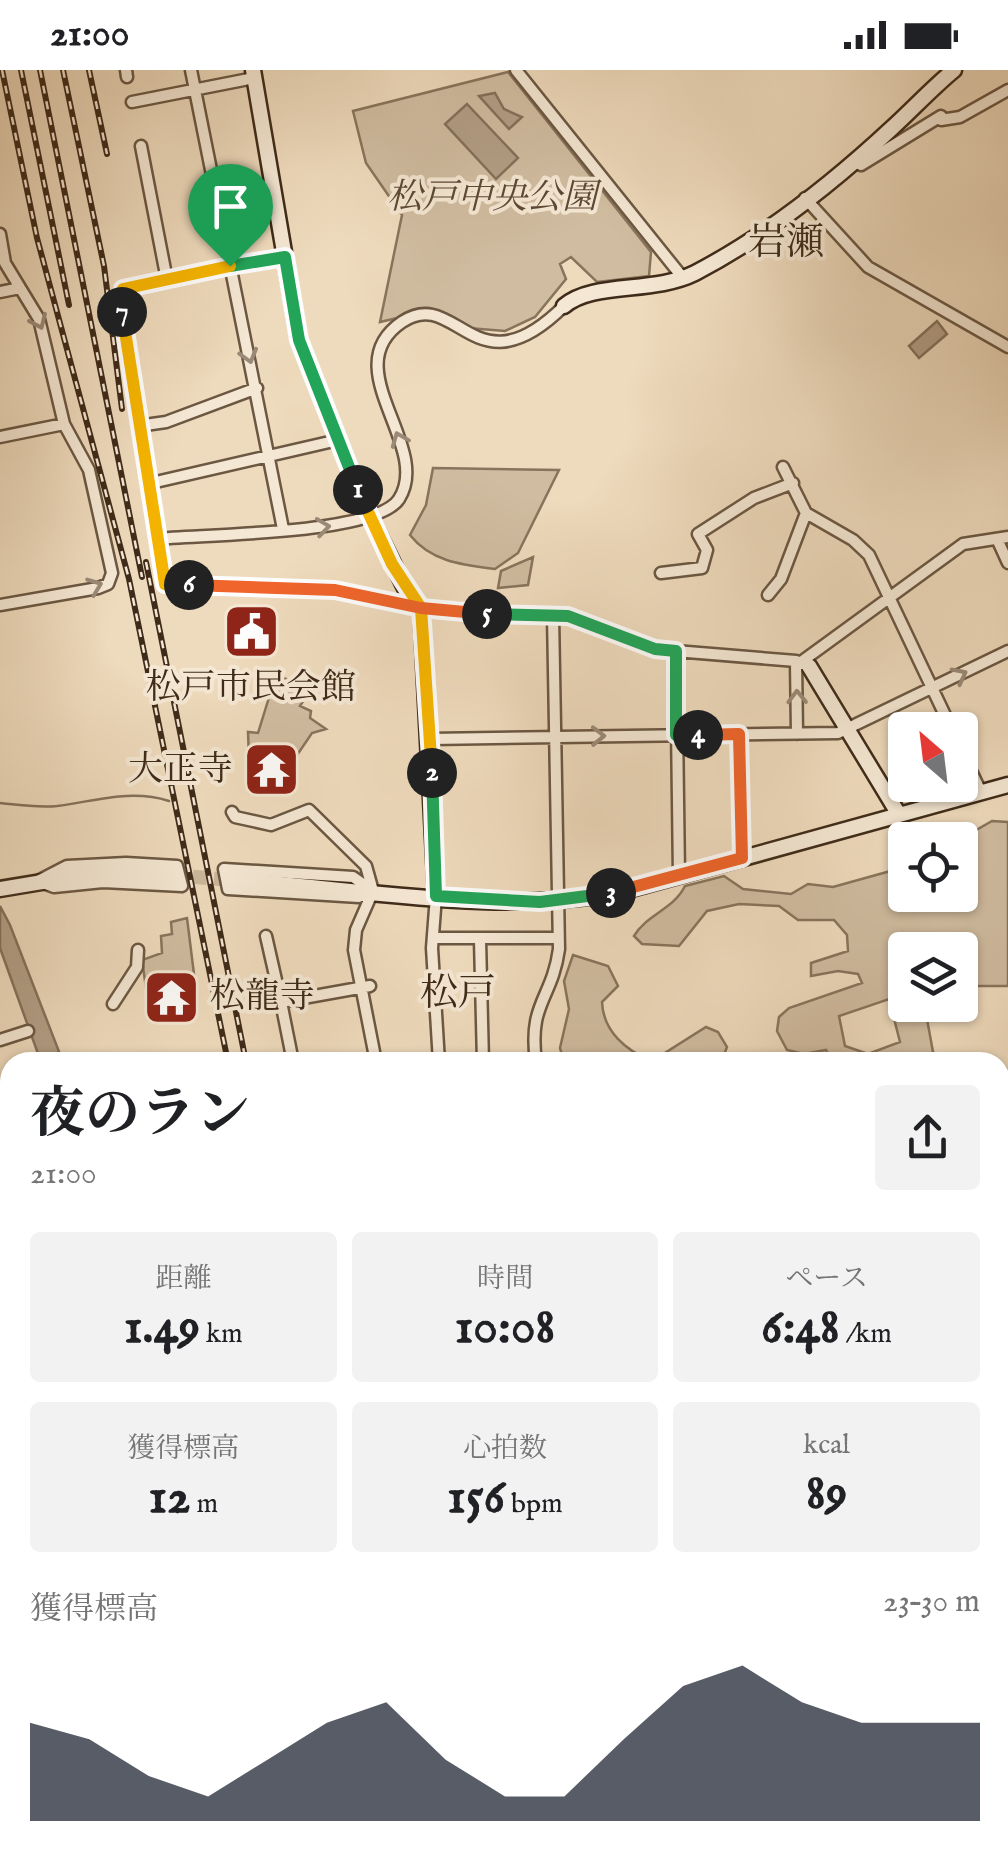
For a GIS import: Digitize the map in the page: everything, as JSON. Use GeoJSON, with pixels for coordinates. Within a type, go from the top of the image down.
{"type":"FeatureCollection","features":[{"type":"Feature","properties":{"kind":"street"},"geometry":{"type":"LineString","coordinates":[[192,70],[283,530]]}},
{"type":"Feature","properties":{"kind":"street"},"geometry":{"type":"LineString","coordinates":[[516,70],[684,278]]}},
{"type":"Feature","properties":{"kind":"street"},"geometry":{"type":"LineString","coordinates":[[156,539],[283,530],[370,517],[392,507],[408,474],[406,454],[382,400],[379,379],[380,357],[393,330],[414,317],[432,316],[497,344],[518,340],[591,291],[646,288],[684,278],[806,198],[954,70]]}},
{"type":"Feature","properties":{"kind":"street"},"geometry":{"type":"LineString","coordinates":[[132,102],[253,74],[299,340],[370,517],[406,590],[421,608],[431,739],[436,896],[432,948],[438,1052]]}},
{"type":"Feature","properties":{"kind":"street"},"geometry":{"type":"LineString","coordinates":[[852,160],[861,165],[941,118],[960,117],[1008,90]]}},
{"type":"Feature","properties":{"kind":"street"},"geometry":{"type":"LineString","coordinates":[[141,146],[167,280]]}},
{"type":"Feature","properties":{"kind":"street"},"geometry":{"type":"LineString","coordinates":[[806,198],[868,268],[1008,347]]}},
{"type":"Feature","properties":{"kind":"street"},"geometry":{"type":"LineString","coordinates":[[0,234],[5,264],[46,337],[64,424],[90,470],[110,580],[98,588],[0,605]]}},
{"type":"Feature","properties":{"kind":"street"},"geometry":{"type":"LineString","coordinates":[[285,257],[123,289],[120,299],[132,359],[138,426],[165,584],[335,590],[421,608],[554,615],[598,624],[655,649],[802,663],[963,544],[1002,538],[1008,563]]}},
{"type":"Feature","properties":{"kind":"street"},"geometry":{"type":"LineString","coordinates":[[0,292],[20,288]]}},
{"type":"Feature","properties":{"kind":"street"},"geometry":{"type":"LineString","coordinates":[[138,426],[166,422],[256,388]]}},
{"type":"Feature","properties":{"kind":"street"},"geometry":{"type":"LineString","coordinates":[[0,437],[64,424]]}},
{"type":"Feature","properties":{"kind":"street"},"geometry":{"type":"LineString","coordinates":[[147,484],[338,440]]}},
{"type":"Feature","properties":{"kind":"street"},"geometry":{"type":"LineString","coordinates":[[783,467],[806,514],[859,544],[890,597],[943,712]]}},
{"type":"Feature","properties":{"kind":"street"},"geometry":{"type":"LineString","coordinates":[[661,572],[702,568],[707,550],[698,534],[764,493],[793,484]]}},
{"type":"Feature","properties":{"kind":"street"},"geometry":{"type":"LineString","coordinates":[[768,595],[781,579],[806,514]]}},
{"type":"Feature","properties":{"kind":"street"},"geometry":{"type":"LineString","coordinates":[[536,1052],[534,1014],[555,977],[557,938],[554,615]]}},
{"type":"Feature","properties":{"kind":"street"},"geometry":{"type":"LineString","coordinates":[[676,651],[679,876]]}},
{"type":"Feature","properties":{"kind":"street"},"geometry":{"type":"LineString","coordinates":[[431,739],[797,734],[849,729],[1008,651]]}},
{"type":"Feature","properties":{"kind":"street"},"geometry":{"type":"LineString","coordinates":[[802,663],[849,729],[898,813]]}},
{"type":"Feature","properties":{"kind":"street"},"geometry":{"type":"LineString","coordinates":[[797,734],[802,663]]}},
{"type":"Feature","properties":{"kind":"street"},"geometry":{"type":"LineString","coordinates":[[739,734],[742,858]]}},
{"type":"Feature","properties":{"kind":"street"},"geometry":{"type":"LineString","coordinates":[[231,880],[558,901],[620,892],[1008,785]]}},
{"type":"Feature","properties":{"kind":"street"},"geometry":{"type":"LineString","coordinates":[[978,786],[980,790]]}},
{"type":"Feature","properties":{"kind":"street"},"geometry":{"type":"LineString","coordinates":[[232,812],[236,817],[271,825],[309,810],[366,866],[374,890],[354,940],[374,1052]]}},
{"type":"Feature","properties":{"kind":"street"},"geometry":{"type":"LineString","coordinates":[[126,863],[177,866],[182,886],[103,882],[54,887],[38,881],[67,866],[126,863]]}},
{"type":"Feature","properties":{"kind":"street"},"geometry":{"type":"LineString","coordinates":[[224,869],[353,878],[374,890],[359,897],[228,889],[224,869]]}},
{"type":"Feature","properties":{"kind":"street"},"geometry":{"type":"LineString","coordinates":[[0,889],[96,874],[172,875]]}},
{"type":"Feature","properties":{"kind":"street"},"geometry":{"type":"LineString","coordinates":[[266,936],[291,1052]]}},
{"type":"Feature","properties":{"kind":"street"},"geometry":{"type":"LineString","coordinates":[[435,938],[557,938]]}},
{"type":"Feature","properties":{"kind":"street"},"geometry":{"type":"LineString","coordinates":[[480,940],[483,1052]]}},
{"type":"Feature","properties":{"kind":"street"},"geometry":{"type":"LineString","coordinates":[[113,1004],[136,967],[138,950]]}},
{"type":"Feature","properties":{"kind":"street"},"geometry":{"type":"LineString","coordinates":[[282,1002],[365,987]]}},
{"type":"Feature","properties":{"kind":"street"},"geometry":{"type":"LineString","coordinates":[[0,1040],[28,1031]]}},
{"type":"Feature","properties":{"kind":"green space","name":"松戸中央公園"},"geometry":{"type":"Polygon","coordinates":[[[508,72],[651,252],[649,276],[597,282],[571,257],[560,264],[566,279],[535,317],[505,331],[468,328],[427,311],[380,322],[402,215],[366,163],[353,111],[508,72]]]}},
{"type":"Feature","properties":{"kind":"green space"},"geometry":{"type":"Polygon","coordinates":[[[433,468],[559,470],[518,553],[495,569],[438,557],[410,535],[426,505],[433,468]]]}},
{"type":"Feature","properties":{"kind":"green space"},"geometry":{"type":"Polygon","coordinates":[[[533,557],[528,585],[498,588],[501,571],[533,557]]]}},
{"type":"Feature","properties":{"kind":"green space"},"geometry":{"type":"Polygon","coordinates":[[[276,675],[311,689],[300,706],[311,711],[310,718],[326,729],[312,733],[291,764],[257,745],[249,759],[248,732],[258,733],[276,675]]]}},
{"type":"Feature","properties":{"kind":"green space"},"geometry":{"type":"Polygon","coordinates":[[[992,821],[1008,822],[1008,986],[978,986],[978,932],[888,932],[888,999],[839,1016],[845,1046],[862,1052],[796,1052],[787,1050],[777,1031],[779,1017],[789,1008],[862,983],[858,974],[838,971],[811,976],[811,963],[848,951],[847,935],[834,920],[798,920],[779,906],[739,904],[707,911],[679,946],[642,944],[634,936],[674,901],[685,886],[724,876],[743,889],[791,894],[808,884],[833,887],[888,872],[888,912],[978,912],[978,829],[992,821]]]}},
{"type":"Feature","properties":{"kind":"green space"},"geometry":{"type":"Polygon","coordinates":[[[187,918],[197,998],[186,1001],[182,983],[146,988],[142,960],[162,953],[161,936],[172,934],[171,922],[187,918]]]}},
{"type":"Feature","properties":{"kind":"green space"},"geometry":{"type":"Polygon","coordinates":[[[573,955],[608,966],[618,986],[602,1002],[603,1012],[611,1031],[633,1052],[561,1052],[569,1009],[564,981],[573,955]]]}},
{"type":"Feature","properties":{"kind":"green space"},"geometry":{"type":"Polygon","coordinates":[[[895,1022],[928,1022],[933,1052],[873,1052],[900,1042],[895,1022]]]}},
{"type":"Feature","properties":{"kind":"green space"},"geometry":{"type":"Polygon","coordinates":[[[706,1027],[718,1032],[727,1047],[725,1052],[666,1052],[706,1027]]]}},
{"type":"Feature","properties":{"kind":"shaded area"},"geometry":{"type":"Polygon","coordinates":[[[495,93],[504,109],[522,117],[509,129],[479,96],[495,93]]]}},
{"type":"Feature","properties":{"kind":"shaded area"},"geometry":{"type":"Polygon","coordinates":[[[467,104],[518,158],[496,179],[445,124],[467,104]]]}},
{"type":"Feature","properties":{"kind":"shaded area"},"geometry":{"type":"Polygon","coordinates":[[[937,321],[947,334],[919,358],[909,346],[937,321]]]}},
{"type":"Feature","properties":{"kind":"shaded area"},"geometry":{"type":"Polygon","coordinates":[[[0,906],[59,1052],[37,1052],[0,948],[0,906]]]}},
{"type":"Feature","properties":{"kind":"waterway"},"geometry":{"type":"LineString","coordinates":[[0,803],[50,807],[127,796],[169,801]]}},
{"type":"Feature","properties":{"kind":"tunnel"},"geometry":{"type":"LineString","coordinates":[[172,875],[231,880]]}},
{"type":"Feature","properties":{"kind":"railway"},"geometry":{"type":"LineString","coordinates":[[2,70],[37,238],[129,579],[226,1052]]}},
{"type":"Feature","properties":{"kind":"railway"},"geometry":{"type":"LineString","coordinates":[[21,70],[69,305]]}},
{"type":"Feature","properties":{"kind":"railway"},"geometry":{"type":"LineString","coordinates":[[40,70],[142,577]]}},
{"type":"Feature","properties":{"kind":"railway"},"geometry":{"type":"LineString","coordinates":[[63,70],[104,266],[122,409]]}},
{"type":"Feature","properties":{"kind":"railway"},"geometry":{"type":"LineString","coordinates":[[89,70],[107,154]]}},
{"type":"Feature","properties":{"kind":"railway"},"geometry":{"type":"LineString","coordinates":[[146,562],[244,1052]]}},
{"type":"Feature","properties":{"kind":"place","name":"松戸市民会館"},"geometry":{"type":"Point","coordinates":[251,632]}},
{"type":"Feature","properties":{"kind":"place","name":"大正寺"},"geometry":{"type":"Point","coordinates":[272,770]}},
{"type":"Feature","properties":{"kind":"place","name":"松龍寺"},"geometry":{"type":"Point","coordinates":[171,997]}},
{"type":"Feature","properties":{"kind":"district","name":"岩瀬"},"geometry":{"type":"Point","coordinates":[786,244]}},
{"type":"Feature","properties":{"kind":"district","name":"松戸"},"geometry":{"type":"Point","coordinates":[458,995]}},
{"type":"Feature","properties":{"kind":"route"},"geometry":{"type":"LineString","coordinates":[[230,266],[123,289],[120,299],[165,584],[335,590],[421,608],[568,616],[598,624],[655,649],[676,651],[676,735],[739,734],[742,858],[600,896],[519,902],[434,895],[430,732],[421,608],[392,564],[363,502],[307,364],[294,317],[285,257],[230,266]]}}]}
